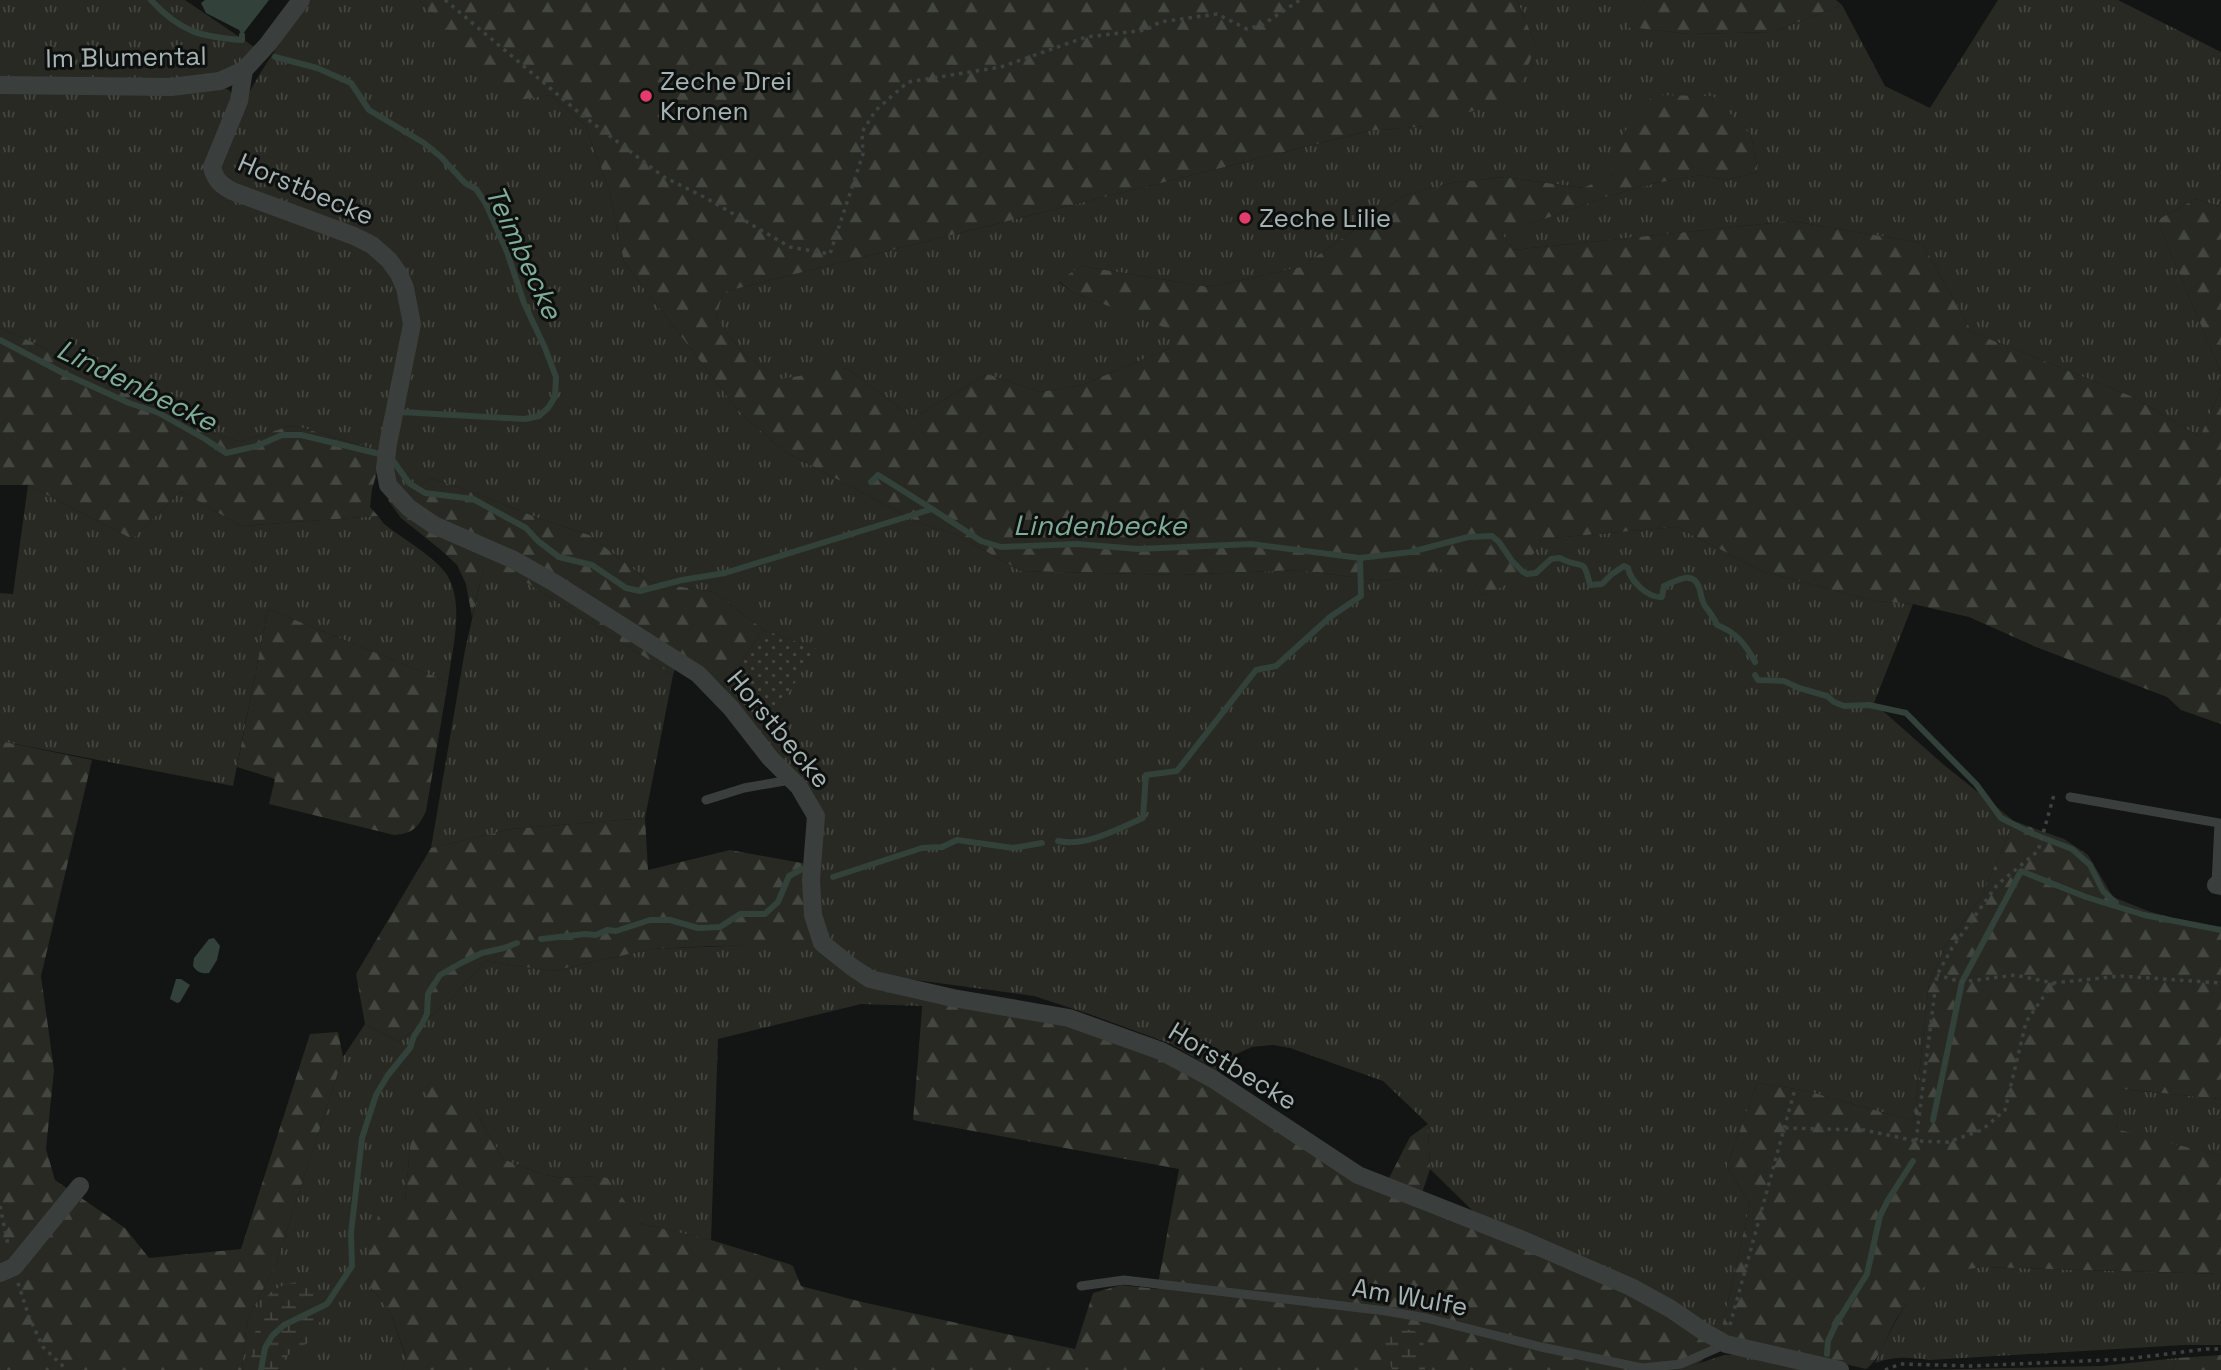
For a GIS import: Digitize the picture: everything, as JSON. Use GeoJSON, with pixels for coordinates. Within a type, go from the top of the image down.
{"type":"FeatureCollection","features":[{"type":"Feature","properties":{"kind":"street","name":"Im Blumental"},"geometry":{"type":"LineString","coordinates":[[0,85],[171,86],[220,81],[244,70],[268,44],[301,0]]}},
{"type":"Feature","properties":{"kind":"street","name":"Horstbecke"},"geometry":{"type":"LineString","coordinates":[[244,70],[239,100],[212,167],[214,176],[220,184],[232,191],[372,245],[389,260],[405,288],[412,324],[388,444],[385,468],[388,485],[398,497],[434,525],[524,566],[698,674],[731,708],[770,758],[799,787],[816,816],[811,880],[813,915],[822,943],[870,979],[953,998],[1069,1018],[1161,1051],[1213,1079],[1358,1175],[1523,1240],[1631,1287],[1726,1344],[1840,1370]]}},
{"type":"Feature","properties":{"kind":"street"},"geometry":{"type":"LineString","coordinates":[[7,1270],[80,1186]]}},
{"type":"Feature","properties":{"kind":"lane"},"geometry":{"type":"LineString","coordinates":[[706,800],[744,788],[792,779]]}},
{"type":"Feature","properties":{"kind":"lane"},"geometry":{"type":"LineString","coordinates":[[2070,797],[2220,822],[2219,885]]}},
{"type":"Feature","properties":{"kind":"lane","name":"Am Wulfe"},"geometry":{"type":"LineString","coordinates":[[1081,1286],[1124,1280],[1386,1311],[1642,1368],[1681,1364],[1726,1344]]}},
{"type":"Feature","properties":{"kind":"path"},"geometry":{"type":"LineString","coordinates":[[445,0],[582,115],[664,177],[790,247],[830,254],[863,154],[862,132],[876,110],[908,82],[1001,67],[1086,37],[1146,30],[1160,22],[1217,13],[1247,29],[1262,25],[1300,0]]}},
{"type":"Feature","properties":{"kind":"path"},"geometry":{"type":"LineString","coordinates":[[1916,1141],[1937,975],[1952,947],[1997,885],[2038,851],[2055,794],[2070,797]]}},
{"type":"Feature","properties":{"kind":"path"},"geometry":{"type":"LineString","coordinates":[[1937,975],[1962,982],[2015,975],[2053,983],[2121,976],[2221,982]]}},
{"type":"Feature","properties":{"kind":"path"},"geometry":{"type":"LineString","coordinates":[[1785,1128],[1864,1130],[1916,1141],[1948,1142],[1982,1130],[2005,1110],[2026,1022],[2053,983]]}},
{"type":"Feature","properties":{"kind":"path"},"geometry":{"type":"LineString","coordinates":[[1726,1344],[1795,1089]]}},
{"type":"Feature","properties":{"kind":"path"},"geometry":{"type":"LineString","coordinates":[[0,1206],[7,1270],[43,1347],[67,1370]]}},
{"type":"Feature","properties":{"kind":"path"},"geometry":{"type":"LineString","coordinates":[[1885,1370],[1900,1364],[1972,1366],[2101,1360],[2221,1349]]}},
{"type":"Feature","properties":{"kind":"green space"},"geometry":{"type":"Polygon","coordinates":[[[0,0],[185,0],[257,49],[243,61],[218,74],[181,80],[0,79],[0,0]]]}},
{"type":"Feature","properties":{"kind":"green space"},"geometry":{"type":"Polygon","coordinates":[[[310,0],[419,0],[513,100],[551,95],[585,125],[609,189],[624,262],[738,410],[782,450],[922,524],[955,534],[1021,571],[1179,575],[1298,570],[1384,581],[1463,564],[1482,596],[1521,577],[1541,539],[1677,527],[1762,571],[1874,601],[1913,604],[1874,703],[1944,765],[2014,821],[1982,896],[1946,945],[1929,983],[1914,1121],[1803,1090],[1757,1083],[1727,1166],[1750,1204],[1721,1332],[1717,1333],[1651,1291],[1473,1211],[1430,1169],[1428,1124],[1383,1081],[1290,1048],[1273,1045],[1252,1047],[1234,1055],[1221,1073],[1171,1044],[1034,996],[871,974],[827,941],[820,921],[814,879],[820,816],[802,783],[774,755],[762,735],[815,649],[764,630],[714,592],[650,582],[589,535],[475,493],[430,478],[405,499],[397,492],[392,480],[390,449],[414,345],[405,341],[387,420],[383,452],[293,425],[240,442],[205,430],[133,396],[0,328],[0,92],[10,90],[134,93],[211,88],[229,90],[233,96],[233,105],[206,170],[213,187],[227,195],[339,235],[378,256],[389,267],[396,280],[408,323],[416,323],[404,276],[394,260],[381,247],[347,229],[230,186],[220,169],[234,123],[244,102],[310,0]]]}},
{"type":"Feature","properties":{"kind":"green space"},"geometry":{"type":"Polygon","coordinates":[[[419,0],[1517,0],[1536,46],[1515,97],[1427,126],[1369,131],[723,292],[716,319],[744,354],[781,379],[847,368],[913,418],[987,374],[1040,392],[1082,385],[1168,349],[1176,332],[1072,292],[1059,281],[1081,266],[1209,287],[1301,267],[1405,195],[1451,183],[1505,177],[1583,188],[1612,175],[1612,148],[1653,95],[1713,96],[1751,135],[1758,172],[1726,180],[1701,175],[1656,183],[1500,231],[1513,250],[1791,221],[1922,243],[1972,332],[2133,397],[2200,437],[2221,388],[2221,724],[2181,710],[2167,697],[2036,647],[1969,617],[1913,604],[1874,601],[1762,571],[1677,527],[1541,539],[1521,578],[1482,596],[1463,565],[1384,581],[1298,570],[1179,575],[1021,571],[955,534],[922,524],[782,450],[738,410],[624,262],[609,189],[585,125],[551,95],[513,101],[419,0]]]}},
{"type":"Feature","properties":{"kind":"green space"},"geometry":{"type":"Polygon","coordinates":[[[1517,0],[1645,0],[1628,27],[1690,34],[1773,32],[1842,5],[1885,86],[1930,108],[1998,0],[2118,0],[2221,52],[2221,207],[2196,199],[2157,220],[2221,373],[2221,388],[2200,437],[2133,397],[1972,332],[1922,243],[1791,221],[1513,250],[1499,230],[1539,221],[1608,196],[1656,183],[1701,175],[1726,180],[1758,172],[1751,135],[1653,95],[1634,122],[1612,175],[1584,188],[1505,177],[1451,183],[1405,195],[1301,267],[1209,287],[1081,266],[1059,282],[1072,292],[1177,332],[1168,349],[1082,385],[1040,392],[987,374],[913,418],[847,368],[781,380],[744,354],[716,319],[723,292],[1369,131],[1427,126],[1536,46],[1517,0]]]}},
{"type":"Feature","properties":{"kind":"green space"},"geometry":{"type":"Polygon","coordinates":[[[1645,0],[1836,0],[1842,5],[1773,32],[1690,34],[1627,27],[1645,0]]]}},
{"type":"Feature","properties":{"kind":"green space"},"geometry":{"type":"Polygon","coordinates":[[[2196,199],[2221,207],[2221,373],[2157,220],[2196,199]]]}},
{"type":"Feature","properties":{"kind":"green space"},"geometry":{"type":"Polygon","coordinates":[[[0,328],[133,396],[205,430],[240,442],[293,425],[383,452],[372,489],[370,507],[378,516],[241,526],[181,491],[132,539],[28,485],[0,485],[0,328]]]}},
{"type":"Feature","properties":{"kind":"green space"},"geometry":{"type":"Polygon","coordinates":[[[430,478],[589,535],[650,582],[714,592],[764,630],[723,686],[704,669],[677,663],[673,675],[529,584],[485,563],[472,617],[466,584],[457,565],[401,518],[388,500],[390,495],[405,499],[430,478]]]}},
{"type":"Feature","properties":{"kind":"green space"},"geometry":{"type":"Polygon","coordinates":[[[28,485],[132,539],[181,491],[241,526],[378,516],[384,524],[418,548],[447,575],[456,613],[448,682],[268,609],[233,786],[0,741],[0,593],[13,594],[28,485]]]}},
{"type":"Feature","properties":{"kind":"green space"},"geometry":{"type":"Polygon","coordinates":[[[485,562],[529,584],[673,675],[645,818],[512,829],[431,848],[465,650],[485,562]]]}},
{"type":"Feature","properties":{"kind":"green space"},"geometry":{"type":"Polygon","coordinates":[[[268,609],[448,682],[426,811],[414,829],[394,835],[269,804],[275,779],[237,767],[268,609]]]}},
{"type":"Feature","properties":{"kind":"green space"},"geometry":{"type":"Polygon","coordinates":[[[764,630],[816,649],[762,735],[723,686],[764,630]]]}},
{"type":"Feature","properties":{"kind":"green space"},"geometry":{"type":"Polygon","coordinates":[[[0,741],[92,760],[41,976],[54,1070],[46,1149],[55,1180],[125,1228],[149,1258],[241,1249],[310,1034],[338,1032],[343,1057],[275,1267],[247,1319],[242,1370],[0,1370],[0,741]]]}},
{"type":"Feature","properties":{"kind":"green space"},"geometry":{"type":"Polygon","coordinates":[[[645,818],[648,870],[730,850],[807,864],[819,945],[652,949],[552,971],[485,961],[451,999],[399,1042],[365,1024],[356,974],[431,848],[512,829],[645,818]]]}},
{"type":"Feature","properties":{"kind":"green space"},"geometry":{"type":"Polygon","coordinates":[[[2014,821],[2064,839],[2088,855],[2113,897],[2187,922],[2221,927],[2221,1099],[2121,1089],[2116,1129],[2221,1156],[2221,1274],[1982,1267],[1951,1274],[1926,1286],[1915,1295],[1897,1318],[1877,1357],[1866,1369],[1721,1332],[1750,1204],[1727,1166],[1757,1083],[1803,1090],[1914,1121],[1929,983],[1946,945],[1982,896],[2014,821]]]}},
{"type":"Feature","properties":{"kind":"green space"},"geometry":{"type":"Polygon","coordinates":[[[819,945],[923,997],[923,1006],[861,1004],[718,1039],[711,1240],[639,1223],[596,1176],[563,1178],[545,1175],[503,1159],[473,1107],[410,1147],[405,1202],[364,1280],[389,1309],[406,1357],[402,1370],[242,1370],[247,1319],[275,1267],[343,1057],[365,1024],[399,1042],[451,999],[485,961],[552,971],[652,949],[819,945]]]}},
{"type":"Feature","properties":{"kind":"green space"},"geometry":{"type":"Polygon","coordinates":[[[923,997],[1068,1023],[1158,1055],[1387,1182],[1410,1137],[1428,1124],[1430,1169],[1418,1205],[1475,1225],[1663,1311],[1712,1343],[1702,1361],[1688,1370],[402,1370],[406,1356],[389,1309],[364,1280],[379,1211],[405,1202],[410,1147],[430,1084],[473,1107],[503,1159],[545,1175],[563,1178],[607,1178],[639,1223],[711,1240],[789,1264],[793,1266],[801,1286],[1075,1349],[1093,1293],[1121,1285],[1157,1289],[1179,1169],[913,1120],[923,997]]]}},
{"type":"Feature","properties":{"kind":"green space"},"geometry":{"type":"Polygon","coordinates":[[[2120,1089],[2221,1099],[2221,1156],[2116,1130],[2120,1089]]]}},
{"type":"Feature","properties":{"kind":"green space"},"geometry":{"type":"Polygon","coordinates":[[[1982,1267],[2221,1274],[2221,1345],[1929,1360],[1902,1358],[1875,1363],[1893,1325],[1913,1297],[1925,1286],[1940,1277],[1982,1267]]]}},
{"type":"Feature","properties":{"kind":"green space"},"geometry":{"type":"Polygon","coordinates":[[[308,1281],[326,1314],[315,1328],[309,1342],[285,1357],[282,1370],[249,1370],[258,1319],[265,1300],[279,1287],[308,1281]]]}},
{"type":"Feature","properties":{"kind":"green space"},"geometry":{"type":"Polygon","coordinates":[[[1380,1321],[1423,1334],[1425,1370],[1392,1370],[1380,1321]]]}},
{"type":"Feature","properties":{"kind":"green space"},"geometry":{"type":"Polygon","coordinates":[[[1748,1354],[1814,1370],[1679,1370],[1724,1355],[1748,1354]]]}},
{"type":"Feature","properties":{"kind":"green space"},"geometry":{"type":"Polygon","coordinates":[[[2221,1355],[2221,1370],[2172,1370],[2178,1358],[2221,1355]]]}},
{"type":"Feature","properties":{"kind":"green space"},"geometry":{"type":"Polygon","coordinates":[[[2178,1358],[2172,1370],[1918,1370],[2101,1366],[2178,1358]]]}},
{"type":"Feature","properties":{"kind":"shaded area"},"geometry":{"type":"Polygon","coordinates":[[[205,0],[269,0],[242,35],[239,30],[206,13],[201,3],[205,0]]]}},
{"type":"Feature","properties":{"kind":"shaded area"},"geometry":{"type":"Polygon","coordinates":[[[214,938],[220,946],[217,960],[209,973],[200,972],[193,966],[194,958],[209,939],[214,938]]]}},
{"type":"Feature","properties":{"kind":"shaded area"},"geometry":{"type":"Polygon","coordinates":[[[176,979],[190,985],[177,1003],[170,999],[176,979]]]}},
{"type":"Feature","properties":{"kind":"waterway","name":"Teimbecke"},"geometry":{"type":"LineString","coordinates":[[151,0],[172,19],[192,31],[242,40],[242,35]]}},
{"type":"Feature","properties":{"kind":"waterway","name":"Teimbecke"},"geometry":{"type":"LineString","coordinates":[[275,57],[317,68],[351,83],[369,110],[424,143],[465,183],[476,189],[486,204],[507,252],[524,303],[556,377],[555,397],[539,416],[525,419],[400,414]]}},
{"type":"Feature","properties":{"kind":"waterway","name":"Lindenbecke"},"geometry":{"type":"LineString","coordinates":[[0,340],[63,373],[129,403],[159,413],[226,453],[257,446],[282,435],[301,435],[380,454]]}},
{"type":"Feature","properties":{"kind":"waterway","name":"Lindenbecke"},"geometry":{"type":"LineString","coordinates":[[394,462],[409,483],[425,493],[473,499],[526,528],[559,557],[592,565],[626,588],[640,591],[725,573],[932,509],[981,541],[1001,547],[1077,544],[1138,549],[1251,544],[1360,558],[1411,552],[1468,537],[1492,536],[1512,561],[1527,574],[1536,573],[1551,559],[1560,558],[1583,566],[1590,585],[1602,584],[1624,566],[1641,588],[1657,597],[1662,597],[1664,586],[1690,578],[1697,584],[1704,604],[1717,625],[1740,640],[1755,662]]}},
{"type":"Feature","properties":{"kind":"waterway"},"geometry":{"type":"LineString","coordinates":[[871,482],[878,475],[932,509]]}},
{"type":"Feature","properties":{"kind":"waterway"},"geometry":{"type":"LineString","coordinates":[[1058,841],[1090,839],[1143,818],[1146,775],[1177,771],[1256,670],[1276,666],[1330,617],[1361,596],[1360,558]]}},
{"type":"Feature","properties":{"kind":"waterway","name":"Lindenbecke"},"geometry":{"type":"LineString","coordinates":[[1755,675],[1758,680],[1784,681],[1827,696],[1844,706],[1869,705],[1906,713],[1976,784],[2001,818],[2072,849],[2090,865],[2103,891],[2116,903]]}},
{"type":"Feature","properties":{"kind":"waterway"},"geometry":{"type":"LineString","coordinates":[[833,877],[922,848],[942,847],[957,840],[1013,848],[1042,843]]}},
{"type":"Feature","properties":{"kind":"waterway"},"geometry":{"type":"LineString","coordinates":[[541,939],[596,935],[650,920],[670,920],[698,928],[720,927],[740,914],[765,914],[778,902],[789,876],[802,869]]}},
{"type":"Feature","properties":{"kind":"waterway"},"geometry":{"type":"LineString","coordinates":[[1933,1120],[1962,982],[2021,871],[2086,897],[2144,915],[2221,930]]}},
{"type":"Feature","properties":{"kind":"waterway"},"geometry":{"type":"LineString","coordinates":[[261,1370],[265,1348],[272,1336],[284,1325],[327,1304],[352,1266],[351,1233],[362,1138],[376,1095],[410,1048],[427,1014],[428,994],[440,975],[482,953],[517,943]]}},
{"type":"Feature","properties":{"kind":"waterway"},"geometry":{"type":"LineString","coordinates":[[1827,1354],[1828,1341],[1836,1324],[1867,1274],[1880,1216],[1913,1161]]}},
{"type":"Feature","properties":{"kind":"place","name":"Zeche Drei Kronen"},"geometry":{"type":"Point","coordinates":[646,96]}},
{"type":"Feature","properties":{"kind":"place","name":"Zeche Lilie"},"geometry":{"type":"Point","coordinates":[1245,218]}}]}
